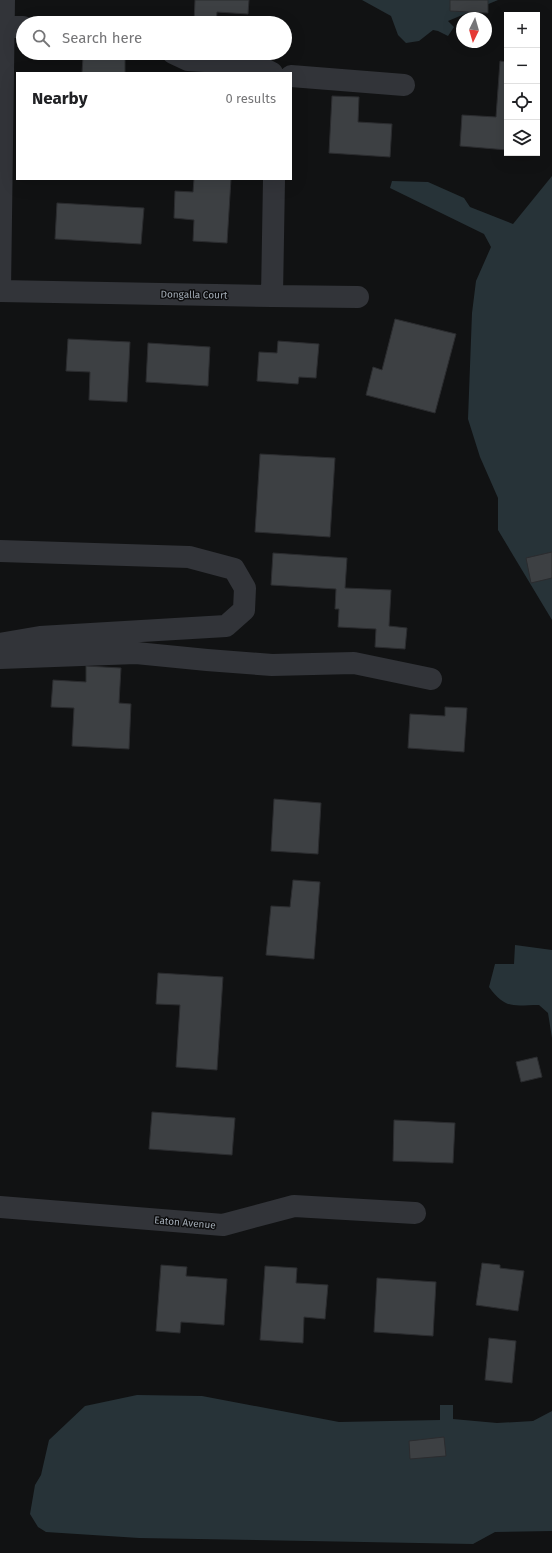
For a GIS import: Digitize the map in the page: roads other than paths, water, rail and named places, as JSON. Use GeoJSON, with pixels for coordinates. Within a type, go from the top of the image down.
{"type":"FeatureCollection","features":[{"type":"Feature","properties":{"kind":"street"},"geometry":{"type":"LineString","coordinates":[[0,291],[1,84],[13,27],[4,0]]}},
{"type":"Feature","properties":{"kind":"street"},"geometry":{"type":"LineString","coordinates":[[188,60],[255,64],[270,72]]}},
{"type":"Feature","properties":{"kind":"street"},"geometry":{"type":"LineString","coordinates":[[292,76],[404,85]]}},
{"type":"Feature","properties":{"kind":"street"},"geometry":{"type":"LineString","coordinates":[[272,296],[274,180]]}},
{"type":"Feature","properties":{"kind":"street","name":"Dongalla Court"},"geometry":{"type":"LineString","coordinates":[[0,291],[358,297]]}},
{"type":"Feature","properties":{"kind":"street"},"geometry":{"type":"LineString","coordinates":[[0,550],[189,557],[234,569],[245,588],[244,610],[226,626],[40,637],[0,644]]}},
{"type":"Feature","properties":{"kind":"street"},"geometry":{"type":"LineString","coordinates":[[0,658],[136,652],[272,665],[354,663],[431,679]]}},
{"type":"Feature","properties":{"kind":"street","name":"Eaton Avenue"},"geometry":{"type":"LineString","coordinates":[[0,1207],[223,1225],[294,1206],[415,1213]]}}]}
